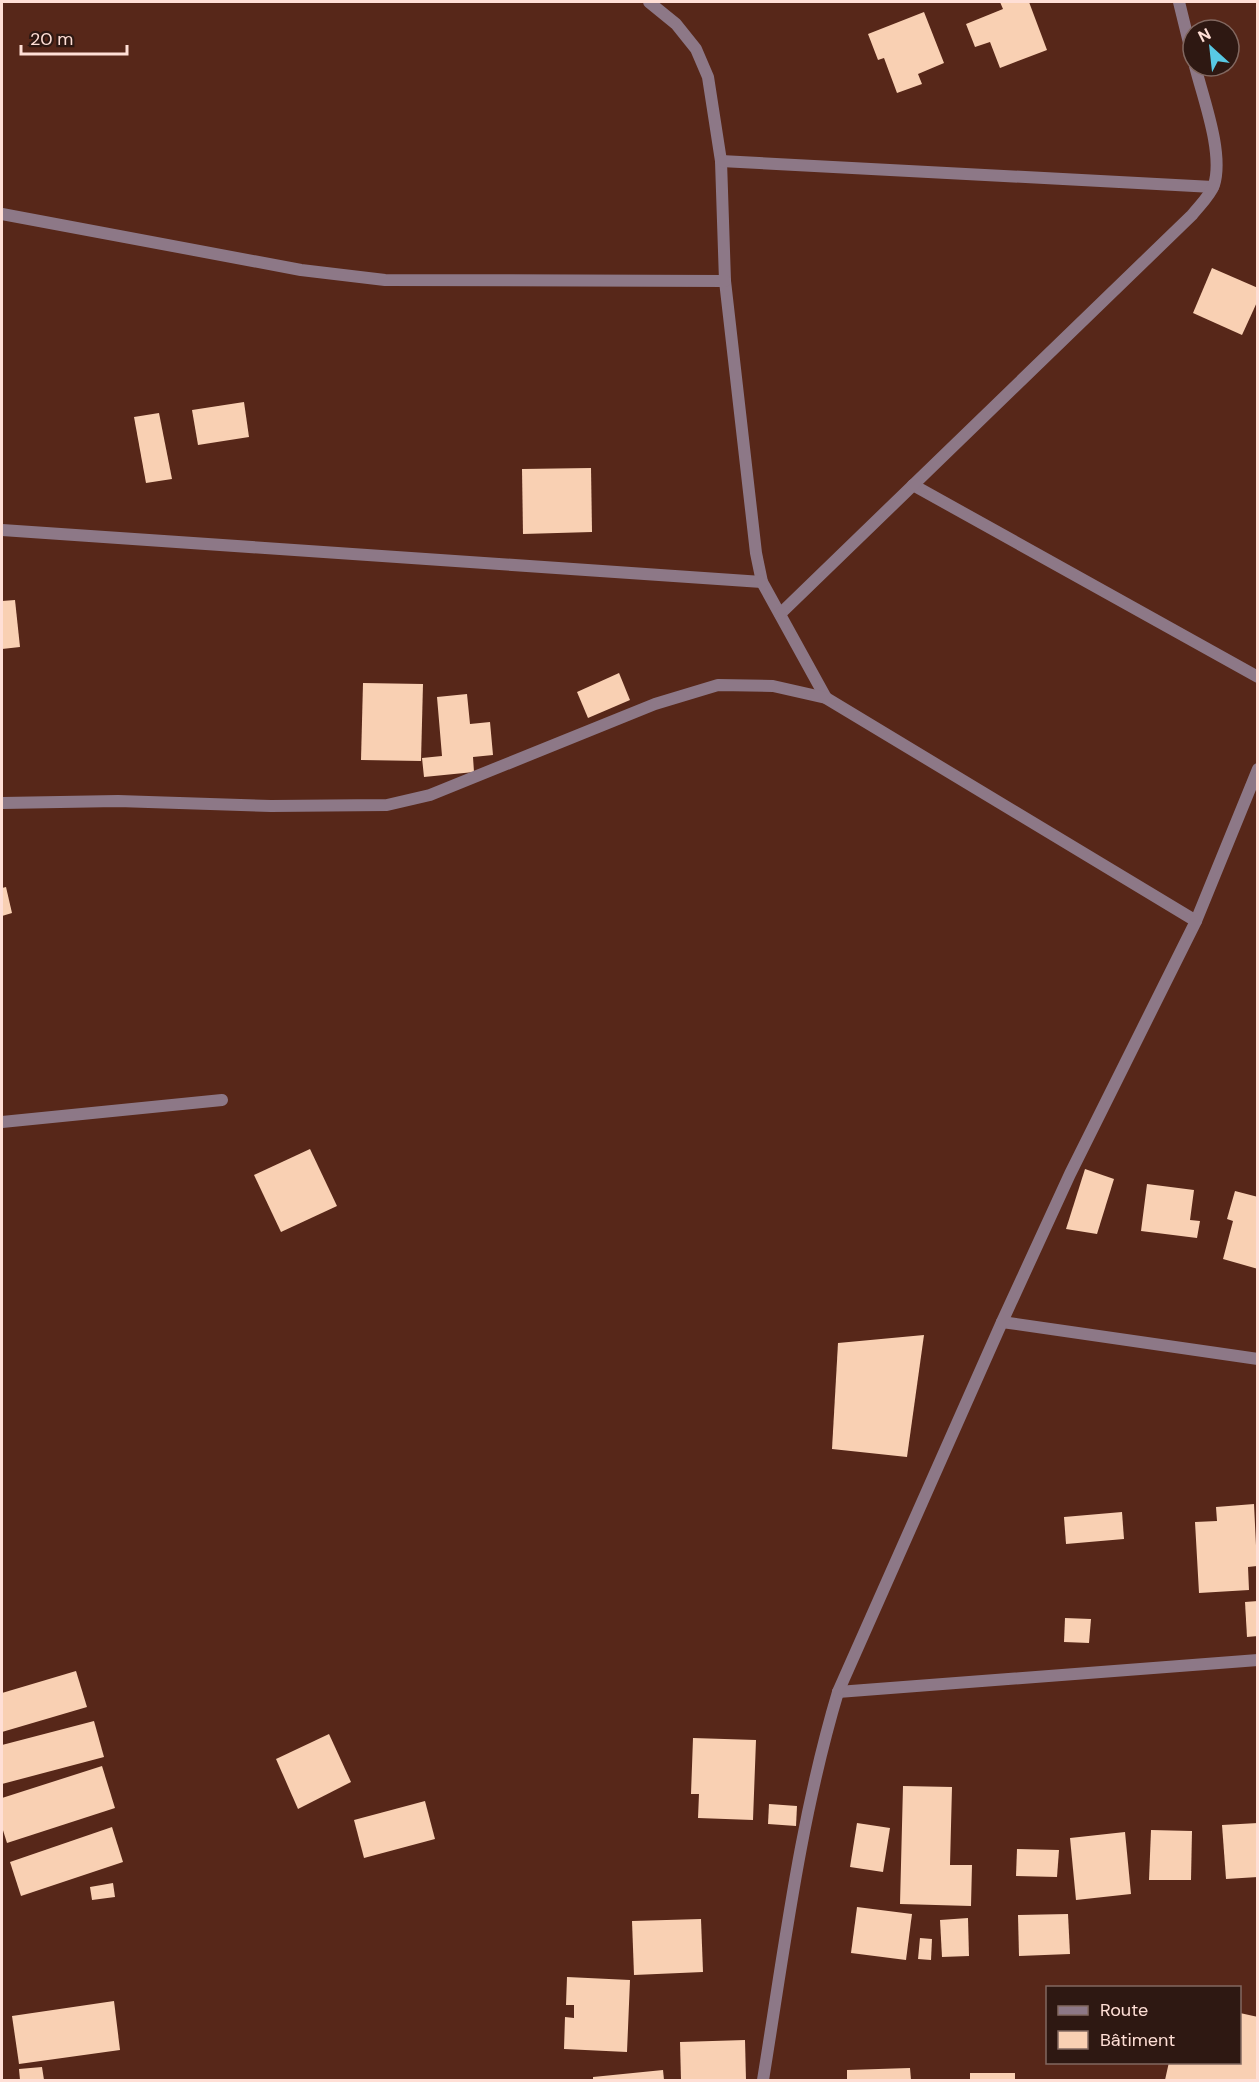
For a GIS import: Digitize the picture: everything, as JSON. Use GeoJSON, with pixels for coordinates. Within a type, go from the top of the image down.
{"type":"FeatureCollection","features":[{"type":"Feature","properties":{"kind":"street"},"geometry":{"type":"LineString","coordinates":[[649,2],[676,24],[696,49],[708,77],[722,161],[725,281],[756,553],[762,582],[826,698]]}},
{"type":"Feature","properties":{"kind":"street"},"geometry":{"type":"LineString","coordinates":[[1179,2],[1183,18]]}},
{"type":"Feature","properties":{"kind":"street"},"geometry":{"type":"LineString","coordinates":[[780,614],[1192,215],[1213,187],[1217,169],[1216,153],[1198,78]]}},
{"type":"Feature","properties":{"kind":"street"},"geometry":{"type":"LineString","coordinates":[[722,161],[1213,187]]}},
{"type":"Feature","properties":{"kind":"street"},"geometry":{"type":"LineString","coordinates":[[2,214],[301,270],[385,280],[725,281]]}},
{"type":"Feature","properties":{"kind":"street"},"geometry":{"type":"LineString","coordinates":[[913,485],[1257,677]]}},
{"type":"Feature","properties":{"kind":"street"},"geometry":{"type":"LineString","coordinates":[[2,530],[762,582]]}},
{"type":"Feature","properties":{"kind":"street"},"geometry":{"type":"LineString","coordinates":[[2,803],[118,801],[271,806],[387,805],[430,795],[655,704],[717,685],[773,686],[826,698],[1196,921]]}},
{"type":"Feature","properties":{"kind":"street"},"geometry":{"type":"LineString","coordinates":[[763,2080],[805,1823],[822,1745],[838,1692],[1070,1174],[1196,921],[1257,769]]}},
{"type":"Feature","properties":{"kind":"street"},"geometry":{"type":"LineString","coordinates":[[2,1122],[222,1100]]}},
{"type":"Feature","properties":{"kind":"street"},"geometry":{"type":"LineString","coordinates":[[1002,1322],[1257,1359]]}},
{"type":"Feature","properties":{"kind":"street"},"geometry":{"type":"LineString","coordinates":[[838,1692],[1257,1660]]}},
{"type":"Feature","properties":{"kind":"building"},"geometry":{"type":"Polygon","coordinates":[[[1000,2],[1029,2],[1047,50],[1000,68],[990,42],[975,47],[966,24],[1003,9],[1000,2]]]}},
{"type":"Feature","properties":{"kind":"building"},"geometry":{"type":"Polygon","coordinates":[[[924,12],[944,63],[918,74],[922,84],[897,93],[884,58],[878,60],[868,34],[924,12]]]}},
{"type":"Feature","properties":{"kind":"building"},"geometry":{"type":"Polygon","coordinates":[[[1212,268],[1258,288],[1258,300],[1242,335],[1193,313],[1212,268]]]}},
{"type":"Feature","properties":{"kind":"building"},"geometry":{"type":"Polygon","coordinates":[[[244,402],[249,437],[198,445],[192,410],[244,402]]]}},
{"type":"Feature","properties":{"kind":"building"},"geometry":{"type":"Polygon","coordinates":[[[159,413],[172,479],[146,483],[134,417],[159,413]]]}},
{"type":"Feature","properties":{"kind":"building"},"geometry":{"type":"Polygon","coordinates":[[[591,468],[592,532],[523,534],[522,469],[591,468]]]}},
{"type":"Feature","properties":{"kind":"building"},"geometry":{"type":"Polygon","coordinates":[[[15,600],[20,647],[2,649],[2,601],[15,600]]]}},
{"type":"Feature","properties":{"kind":"building"},"geometry":{"type":"Polygon","coordinates":[[[619,673],[630,700],[588,718],[577,692],[619,673]]]}},
{"type":"Feature","properties":{"kind":"building"},"geometry":{"type":"Polygon","coordinates":[[[363,683],[423,684],[421,761],[361,760],[363,683]]]}},
{"type":"Feature","properties":{"kind":"building"},"geometry":{"type":"Polygon","coordinates":[[[467,694],[470,724],[490,722],[493,755],[473,757],[474,772],[424,777],[422,758],[442,756],[437,697],[467,694]]]}},
{"type":"Feature","properties":{"kind":"building"},"geometry":{"type":"Polygon","coordinates":[[[6,887],[12,913],[2,916],[2,888],[6,887]]]}},
{"type":"Feature","properties":{"kind":"building"},"geometry":{"type":"Polygon","coordinates":[[[310,1149],[337,1206],[281,1232],[254,1175],[310,1149]]]}},
{"type":"Feature","properties":{"kind":"building"},"geometry":{"type":"Polygon","coordinates":[[[1085,1169],[1114,1179],[1097,1234],[1066,1229],[1085,1169]]]}},
{"type":"Feature","properties":{"kind":"building"},"geometry":{"type":"Polygon","coordinates":[[[1147,1184],[1194,1190],[1190,1220],[1200,1221],[1197,1238],[1141,1231],[1147,1184]]]}},
{"type":"Feature","properties":{"kind":"building"},"geometry":{"type":"Polygon","coordinates":[[[1235,1191],[1258,1197],[1258,1269],[1223,1259],[1233,1221],[1227,1219],[1235,1191]]]}},
{"type":"Feature","properties":{"kind":"building"},"geometry":{"type":"Polygon","coordinates":[[[924,1335],[907,1457],[832,1449],[838,1343],[924,1335]]]}},
{"type":"Feature","properties":{"kind":"building"},"geometry":{"type":"Polygon","coordinates":[[[1254,1504],[1257,1566],[1248,1567],[1249,1590],[1199,1593],[1195,1522],[1217,1521],[1216,1507],[1254,1504]]]}},
{"type":"Feature","properties":{"kind":"building"},"geometry":{"type":"Polygon","coordinates":[[[1122,1512],[1124,1539],[1066,1544],[1064,1517],[1122,1512]]]}},
{"type":"Feature","properties":{"kind":"building"},"geometry":{"type":"Polygon","coordinates":[[[1258,1601],[1258,1636],[1247,1637],[1245,1602],[1258,1601]]]}},
{"type":"Feature","properties":{"kind":"building"},"geometry":{"type":"Polygon","coordinates":[[[1065,1618],[1091,1619],[1089,1643],[1064,1642],[1065,1618]]]}},
{"type":"Feature","properties":{"kind":"building"},"geometry":{"type":"Polygon","coordinates":[[[76,1671],[87,1707],[2,1732],[2,1693],[76,1671]]]}},
{"type":"Feature","properties":{"kind":"building"},"geometry":{"type":"Polygon","coordinates":[[[94,1721],[104,1757],[2,1784],[2,1745],[94,1721]]]}},
{"type":"Feature","properties":{"kind":"building"},"geometry":{"type":"Polygon","coordinates":[[[329,1734],[351,1782],[298,1809],[276,1759],[329,1734]]]}},
{"type":"Feature","properties":{"kind":"building"},"geometry":{"type":"Polygon","coordinates":[[[693,1738],[756,1740],[753,1820],[698,1818],[699,1794],[691,1794],[693,1738]]]}},
{"type":"Feature","properties":{"kind":"building"},"geometry":{"type":"Polygon","coordinates":[[[102,1766],[115,1808],[7,1843],[2,1827],[2,1798],[102,1766]]]}},
{"type":"Feature","properties":{"kind":"building"},"geometry":{"type":"Polygon","coordinates":[[[903,1786],[952,1787],[950,1865],[972,1865],[971,1906],[900,1904],[903,1786]]]}},
{"type":"Feature","properties":{"kind":"building"},"geometry":{"type":"Polygon","coordinates":[[[425,1801],[435,1839],[364,1858],[354,1820],[425,1801]]]}},
{"type":"Feature","properties":{"kind":"building"},"geometry":{"type":"Polygon","coordinates":[[[769,1804],[797,1806],[796,1826],[768,1824],[769,1804]]]}},
{"type":"Feature","properties":{"kind":"building"},"geometry":{"type":"Polygon","coordinates":[[[857,1823],[890,1828],[883,1872],[850,1867],[857,1823]]]}},
{"type":"Feature","properties":{"kind":"building"},"geometry":{"type":"Polygon","coordinates":[[[1258,1823],[1258,1877],[1226,1879],[1222,1825],[1258,1823]]]}},
{"type":"Feature","properties":{"kind":"building"},"geometry":{"type":"Polygon","coordinates":[[[112,1827],[123,1862],[21,1896],[10,1862],[112,1827]]]}},
{"type":"Feature","properties":{"kind":"building"},"geometry":{"type":"Polygon","coordinates":[[[1151,1830],[1192,1831],[1191,1880],[1149,1880],[1151,1830]]]}},
{"type":"Feature","properties":{"kind":"building"},"geometry":{"type":"Polygon","coordinates":[[[1125,1832],[1131,1894],[1076,1900],[1070,1838],[1125,1832]]]}},
{"type":"Feature","properties":{"kind":"building"},"geometry":{"type":"Polygon","coordinates":[[[1017,1849],[1059,1850],[1057,1877],[1016,1876],[1017,1849]]]}},
{"type":"Feature","properties":{"kind":"building"},"geometry":{"type":"Polygon","coordinates":[[[113,1883],[115,1897],[92,1900],[90,1887],[113,1883]]]}},
{"type":"Feature","properties":{"kind":"building"},"geometry":{"type":"Polygon","coordinates":[[[857,1907],[912,1914],[906,1960],[851,1953],[857,1907]]]}},
{"type":"Feature","properties":{"kind":"building"},"geometry":{"type":"Polygon","coordinates":[[[1068,1914],[1070,1954],[1019,1956],[1018,1915],[1068,1914]]]}},
{"type":"Feature","properties":{"kind":"building"},"geometry":{"type":"Polygon","coordinates":[[[968,1918],[969,1956],[942,1957],[940,1920],[968,1918]]]}},
{"type":"Feature","properties":{"kind":"building"},"geometry":{"type":"Polygon","coordinates":[[[701,1919],[703,1972],[634,1975],[632,1921],[701,1919]]]}},
{"type":"Feature","properties":{"kind":"building"},"geometry":{"type":"Polygon","coordinates":[[[920,1938],[932,1939],[931,1960],[918,1959],[920,1938]]]}},
{"type":"Feature","properties":{"kind":"building"},"geometry":{"type":"Polygon","coordinates":[[[567,1977],[630,1980],[627,2052],[564,2049],[565,2017],[574,2018],[574,2005],[566,2005],[567,1977]]]}},
{"type":"Feature","properties":{"kind":"building"},"geometry":{"type":"Polygon","coordinates":[[[114,2001],[120,2050],[19,2064],[12,2016],[114,2001]]]}},
{"type":"Feature","properties":{"kind":"building"},"geometry":{"type":"Polygon","coordinates":[[[1241,2013],[1258,2017],[1258,2080],[1165,2080],[1169,2064],[1241,2064],[1241,2013]]]}},
{"type":"Feature","properties":{"kind":"building"},"geometry":{"type":"Polygon","coordinates":[[[745,2040],[746,2080],[681,2080],[680,2042],[745,2040]]]}},
{"type":"Feature","properties":{"kind":"building"},"geometry":{"type":"Polygon","coordinates":[[[42,2067],[44,2080],[20,2080],[19,2069],[42,2067]]]}},
{"type":"Feature","properties":{"kind":"building"},"geometry":{"type":"Polygon","coordinates":[[[910,2068],[911,2080],[847,2080],[847,2070],[910,2068]]]}},
{"type":"Feature","properties":{"kind":"building"},"geometry":{"type":"Polygon","coordinates":[[[663,2070],[664,2080],[593,2080],[593,2077],[663,2070]]]}},
{"type":"Feature","properties":{"kind":"building"},"geometry":{"type":"Polygon","coordinates":[[[970,2073],[1015,2073],[1015,2080],[970,2080],[970,2073]]]}}]}
